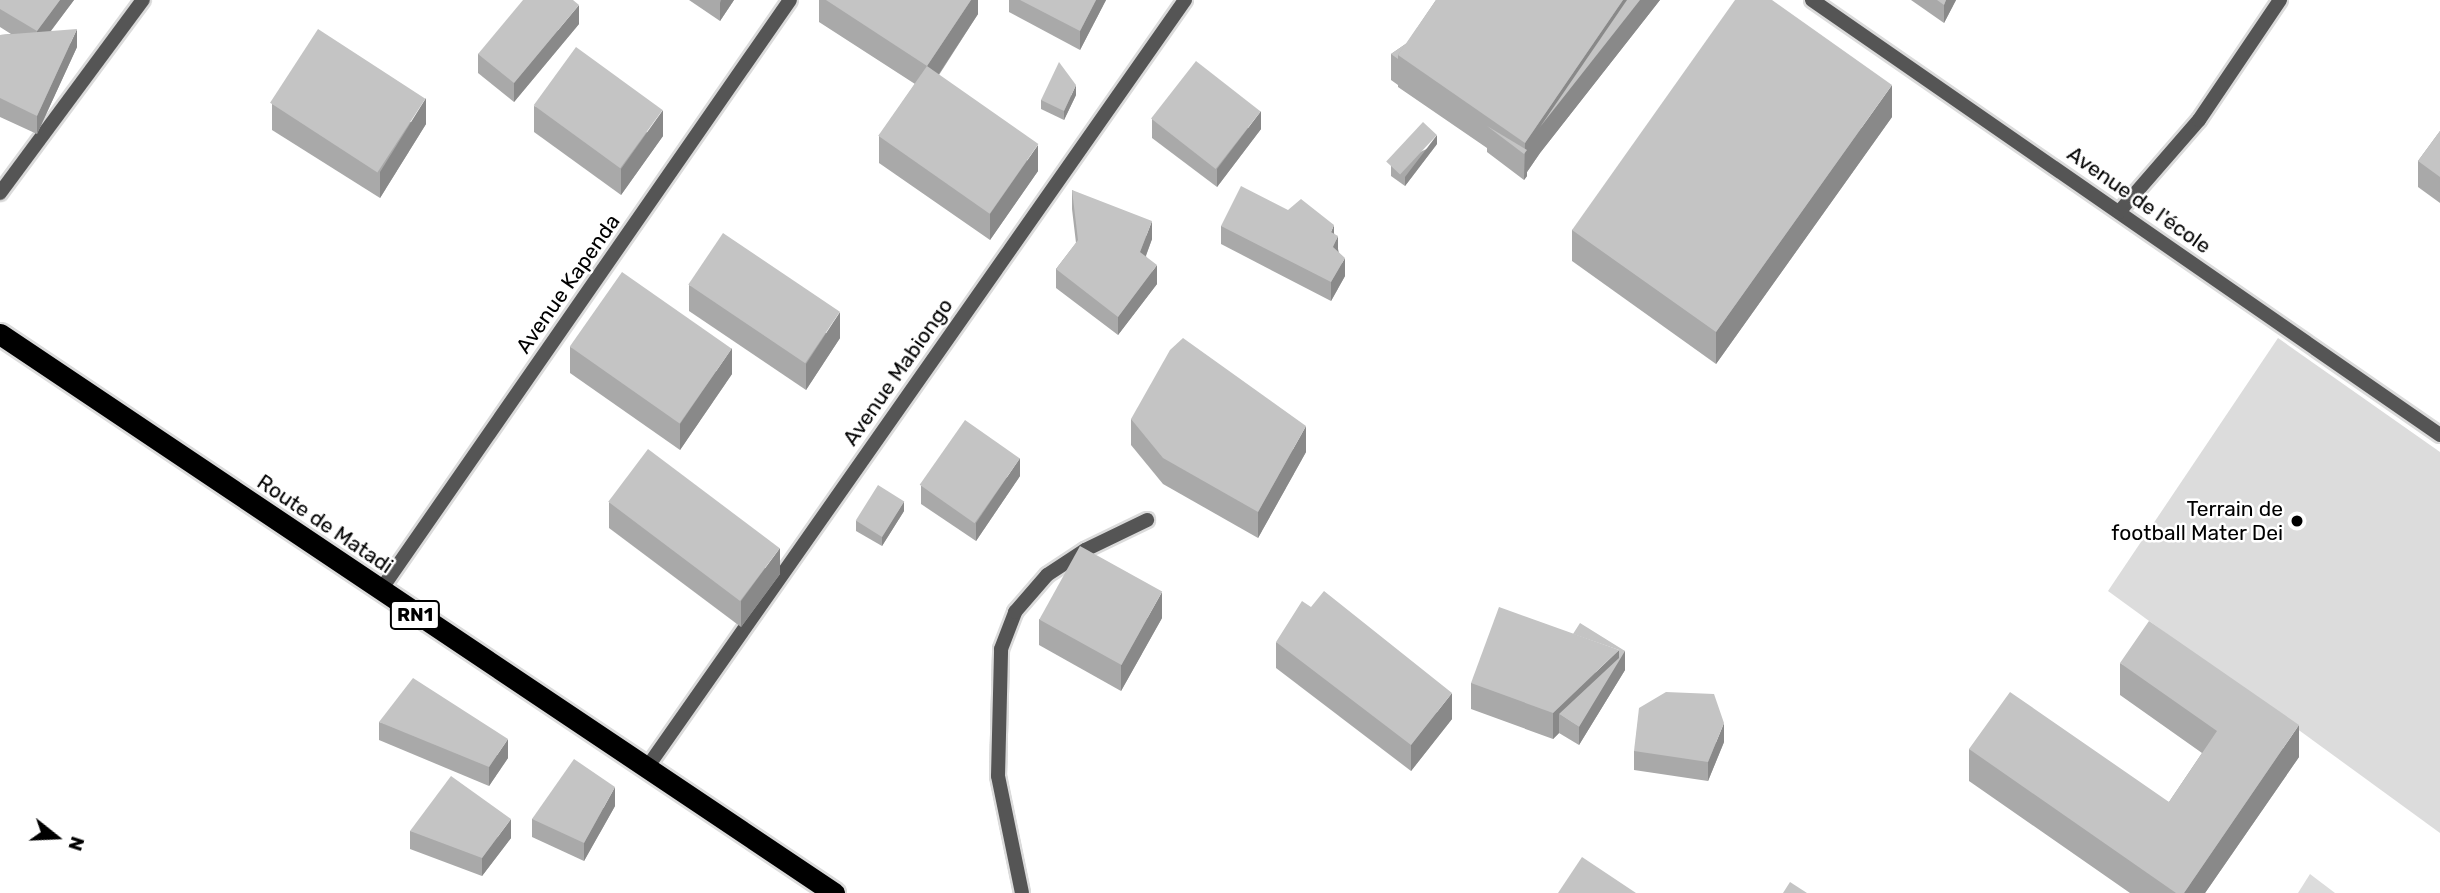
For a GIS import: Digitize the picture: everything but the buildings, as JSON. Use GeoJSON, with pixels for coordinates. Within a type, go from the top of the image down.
{"type":"FeatureCollection","features":[{"type":"Feature","properties":{"kind":"highway","name":"Route de Matadi"},"geometry":{"type":"LineString","coordinates":[[0,334],[834,893]]}},
{"type":"Feature","properties":{"kind":"street"},"geometry":{"type":"LineString","coordinates":[[0,193],[143,0]]}},
{"type":"Feature","properties":{"kind":"street","name":"Avenue Kapenda"},"geometry":{"type":"LineString","coordinates":[[380,591],[790,0]]}},
{"type":"Feature","properties":{"kind":"street","name":"Avenue Mabiongo"},"geometry":{"type":"LineString","coordinates":[[646,769],[1185,0]]}},
{"type":"Feature","properties":{"kind":"street","name":"Avenue de l'école"},"geometry":{"type":"LineString","coordinates":[[1812,0],[2440,435]]}},
{"type":"Feature","properties":{"kind":"street"},"geometry":{"type":"LineString","coordinates":[[2119,212],[2199,120],[2280,0]]}},
{"type":"Feature","properties":{"kind":"street"},"geometry":{"type":"LineString","coordinates":[[1022,893],[998,776],[1001,649],[1015,612],[1047,575],[1085,550],[1147,520]]}},
{"type":"Feature","properties":{"kind":"shaded area","name":"Terrain de football Mater Dei"},"geometry":{"type":"Polygon","coordinates":[[[2278,338],[2440,452],[2440,833],[2108,591],[2278,338]]]}},
{"type":"Feature","properties":{"kind":"shaded area"},"geometry":{"type":"Polygon","coordinates":[[[2310,874],[2335,893],[2298,893],[2310,874]]]}},
{"type":"Feature","properties":{"kind":"place","name":"Terrain de football Mater Dei"},"geometry":{"type":"Point","coordinates":[2297,521]}}]}
